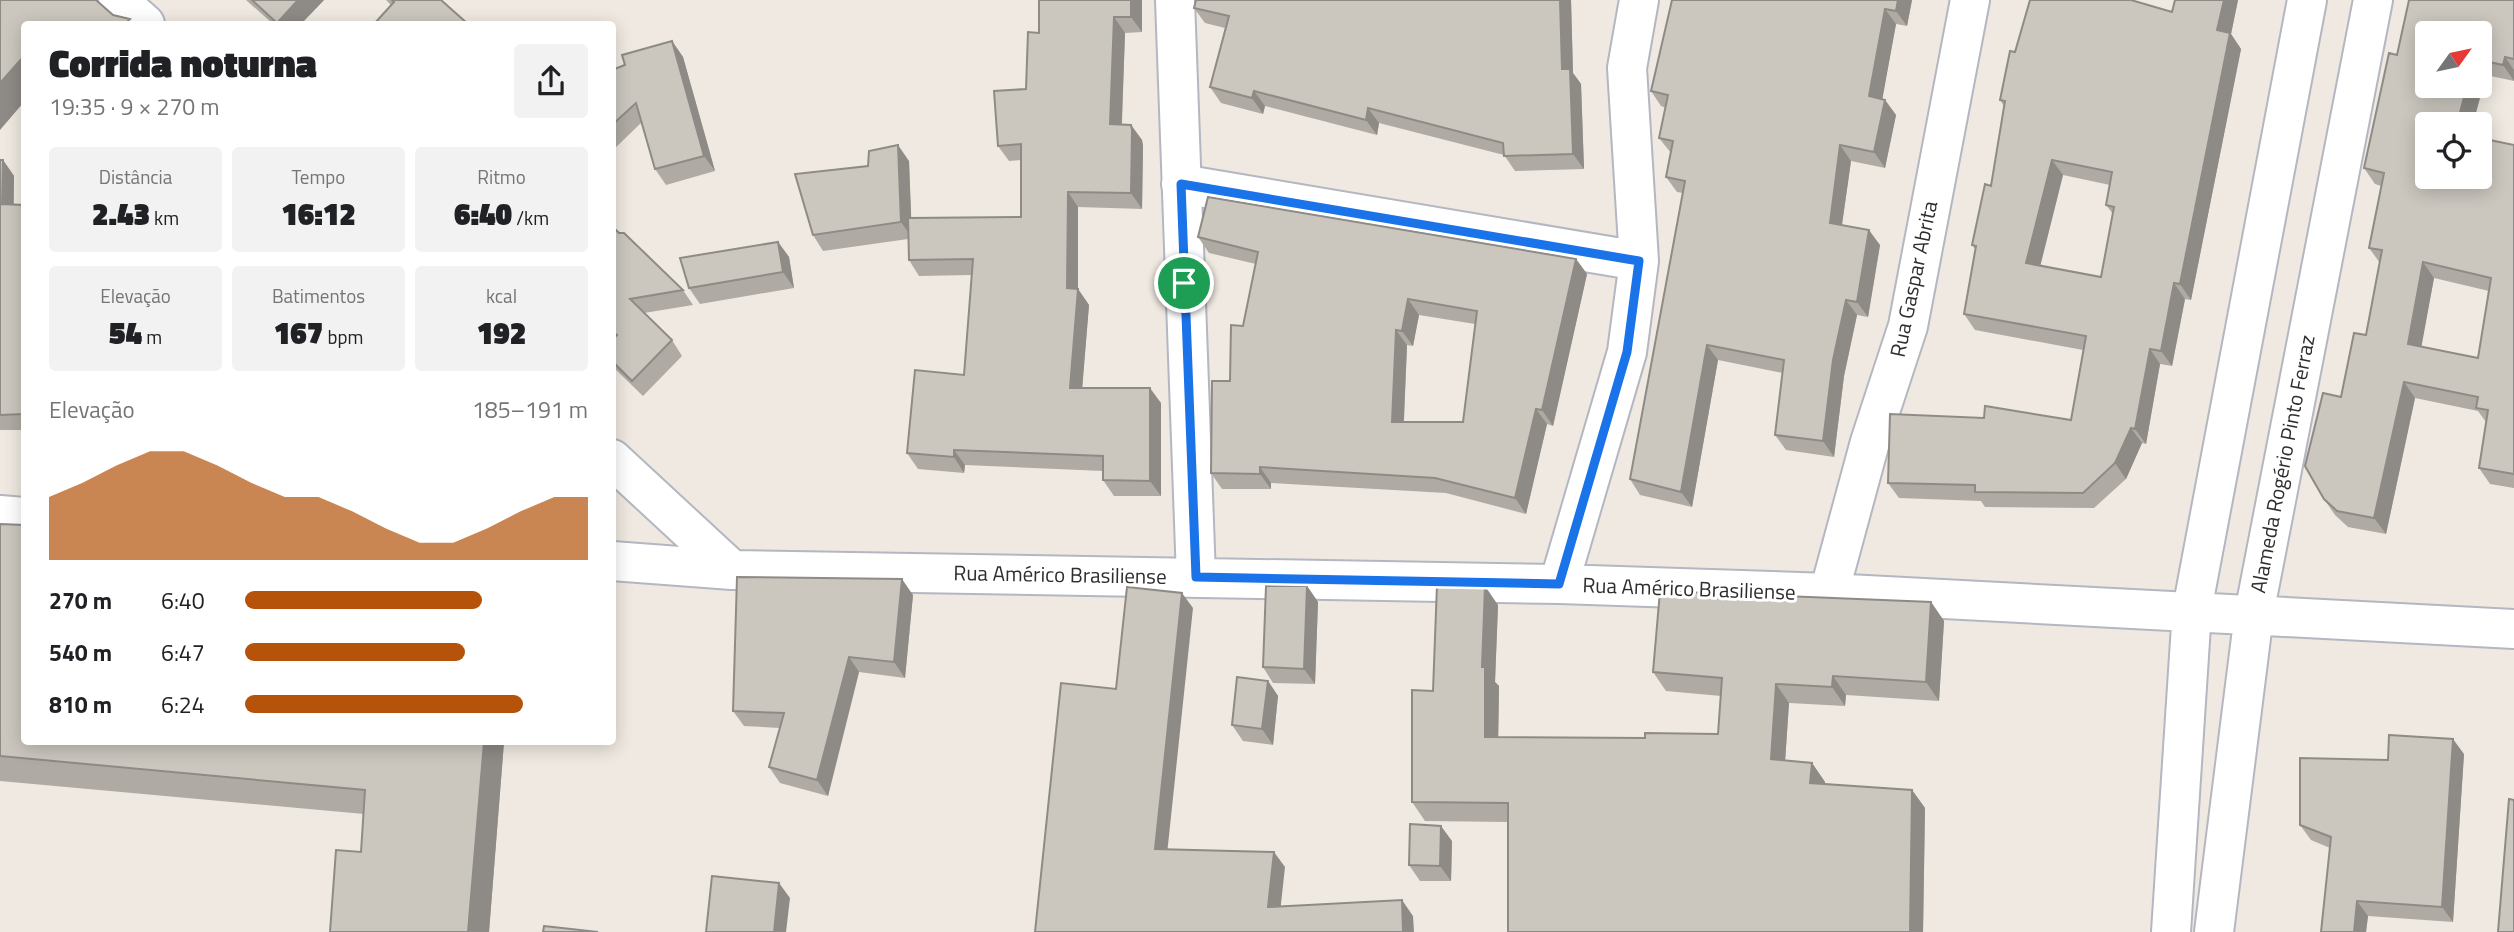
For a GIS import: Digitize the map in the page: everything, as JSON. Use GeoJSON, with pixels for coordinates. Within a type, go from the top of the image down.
{"type":"FeatureCollection","features":[{"type":"Feature","properties":{"kind":"street"},"geometry":{"type":"LineString","coordinates":[[118,0],[142,21]]}},
{"type":"Feature","properties":{"kind":"street"},"geometry":{"type":"LineString","coordinates":[[1175,0],[1196,577]]}},
{"type":"Feature","properties":{"kind":"street"},"geometry":{"type":"LineString","coordinates":[[1559,584],[1627,352],[1639,261],[1628,68],[1639,0]]}},
{"type":"Feature","properties":{"kind":"street","name":"Rua Gaspar Abrita"},"geometry":{"type":"LineString","coordinates":[[1829,593],[1870,443],[1908,326],[1969,0]]}},
{"type":"Feature","properties":{"kind":"street"},"geometry":{"type":"LineString","coordinates":[[2171,932],[2192,610],[2307,0]]}},
{"type":"Feature","properties":{"kind":"street","name":"Alameda Rogério Pinto Ferraz"},"geometry":{"type":"LineString","coordinates":[[2214,932],[2254,614],[2373,0]]}},
{"type":"Feature","properties":{"kind":"street"},"geometry":{"type":"LineString","coordinates":[[1181,184],[1639,261]]}},
{"type":"Feature","properties":{"kind":"street"},"geometry":{"type":"LineString","coordinates":[[616,462],[732,570]]}},
{"type":"Feature","properties":{"kind":"street"},"geometry":{"type":"LineString","coordinates":[[0,515],[21,517]]}},
{"type":"Feature","properties":{"kind":"street","name":"Rua Américo Brasiliense"},"geometry":{"type":"LineString","coordinates":[[616,561],[732,570],[1559,584],[1829,593],[2514,629]]}},
{"type":"Feature","properties":{"kind":"building"},"geometry":{"type":"Polygon","coordinates":[[[0,0],[96,0],[113,15],[130,19],[21,21],[21,59],[0,83],[0,0]]]}},
{"type":"Feature","properties":{"kind":"building"},"geometry":{"type":"Polygon","coordinates":[[[252,0],[298,0],[279,21],[275,21],[252,0]]]}},
{"type":"Feature","properties":{"kind":"building"},"geometry":{"type":"Polygon","coordinates":[[[392,0],[441,0],[465,21],[377,21],[394,2],[392,0]]]}},
{"type":"Feature","properties":{"kind":"building"},"geometry":{"type":"Polygon","coordinates":[[[1039,0],[1131,0],[1131,17],[1114,17],[1110,124],[1131,125],[1131,193],[1068,192],[1067,288],[1078,289],[1070,388],[1150,388],[1150,481],[1103,480],[1103,456],[954,450],[954,457],[907,453],[915,370],[964,375],[973,259],[909,260],[908,218],[1021,217],[1021,144],[998,146],[994,91],[1026,89],[1028,32],[1039,33],[1039,0]]]}},
{"type":"Feature","properties":{"kind":"building"},"geometry":{"type":"Polygon","coordinates":[[[1196,0],[1560,0],[1562,69],[1570,69],[1573,154],[1504,156],[1503,143],[1368,108],[1366,120],[1254,91],[1252,98],[1210,87],[1229,16],[1194,8],[1196,0]]]}},
{"type":"Feature","properties":{"kind":"building"},"geometry":{"type":"Polygon","coordinates":[[[1672,0],[1898,0],[1896,11],[1885,9],[1869,96],[1885,100],[1874,152],[1840,145],[1830,223],[1869,230],[1857,302],[1846,300],[1833,360],[1823,441],[1775,435],[1784,360],[1707,345],[1681,492],[1630,479],[1685,181],[1666,177],[1673,141],[1659,138],[1668,95],[1651,91],[1672,0]]]}},
{"type":"Feature","properties":{"kind":"building"},"geometry":{"type":"Polygon","coordinates":[[[2030,0],[2131,0],[2172,12],[2175,0],[2224,0],[2217,30],[2230,33],[2180,284],[2174,283],[2161,351],[2150,349],[2135,429],[2131,428],[2115,463],[2083,493],[1975,492],[1975,485],[1888,483],[1890,414],[1984,418],[1985,406],[2071,420],[2086,336],[1964,314],[1976,246],[1972,245],[1985,184],[1991,186],[2005,101],[2000,100],[2010,51],[2015,52],[2030,0]],[[2052,160],[2026,263],[2101,277],[2114,207],[2106,205],[2112,172],[2052,160]]]}},
{"type":"Feature","properties":{"kind":"building"},"geometry":{"type":"Polygon","coordinates":[[[2409,0],[2514,0],[2514,59],[2505,57],[2503,65],[2492,63],[2492,21],[2415,21],[2415,98],[2464,98],[2460,112],[2415,112],[2415,189],[2492,189],[2492,140],[2514,145],[2514,474],[2479,468],[2488,410],[2476,408],[2478,397],[2404,382],[2374,518],[2337,511],[2324,499],[2305,466],[2323,393],[2341,397],[2354,333],[2366,335],[2382,250],[2369,248],[2384,173],[2364,168],[2389,53],[2397,55],[2409,0]],[[2423,262],[2408,344],[2478,358],[2491,278],[2423,262]]]}},
{"type":"Feature","properties":{"kind":"building"},"geometry":{"type":"Polygon","coordinates":[[[672,41],[704,156],[655,169],[636,103],[616,121],[616,68],[625,65],[622,55],[672,41]]]}},
{"type":"Feature","properties":{"kind":"building"},"geometry":{"type":"Polygon","coordinates":[[[898,145],[901,222],[813,235],[795,174],[868,166],[869,151],[898,145]]]}},
{"type":"Feature","properties":{"kind":"building"},"geometry":{"type":"Polygon","coordinates":[[[0,160],[3,160],[2,204],[21,205],[21,414],[0,415],[0,160]]]}},
{"type":"Feature","properties":{"kind":"building"},"geometry":{"type":"Polygon","coordinates":[[[1208,197],[1576,259],[1542,410],[1536,409],[1515,498],[1435,478],[1260,467],[1260,474],[1211,473],[1212,381],[1230,381],[1231,325],[1243,326],[1258,252],[1198,237],[1208,197]],[[1408,299],[1402,331],[1396,330],[1392,422],[1463,422],[1477,311],[1408,299]]]}},
{"type":"Feature","properties":{"kind":"building"},"geometry":{"type":"Polygon","coordinates":[[[616,230],[624,233],[683,290],[630,299],[672,340],[632,381],[616,365],[616,230]]]}},
{"type":"Feature","properties":{"kind":"building"},"geometry":{"type":"Polygon","coordinates":[[[778,242],[783,272],[689,288],[680,258],[778,242]]]}},
{"type":"Feature","properties":{"kind":"building"},"geometry":{"type":"Polygon","coordinates":[[[0,524],[21,525],[21,745],[484,745],[468,932],[330,932],[336,850],[361,852],[365,790],[0,756],[0,524]]]}},
{"type":"Feature","properties":{"kind":"building"},"geometry":{"type":"Polygon","coordinates":[[[737,577],[902,579],[894,662],[849,657],[817,780],[769,767],[784,713],[733,711],[737,577]]]}},
{"type":"Feature","properties":{"kind":"building"},"geometry":{"type":"Polygon","coordinates":[[[1437,585],[1485,586],[1482,667],[1485,667],[1485,737],[1645,738],[1645,733],[1718,734],[1722,678],[1653,672],[1660,591],[1931,602],[1926,682],[1833,676],[1832,687],[1776,684],[1771,759],[1812,763],[1810,783],[1912,790],[1910,932],[1508,932],[1508,803],[1412,802],[1412,690],[1433,691],[1437,585]]]}},
{"type":"Feature","properties":{"kind":"building"},"geometry":{"type":"Polygon","coordinates":[[[1266,586],[1307,586],[1304,669],[1263,667],[1266,586]]]}},
{"type":"Feature","properties":{"kind":"building"},"geometry":{"type":"Polygon","coordinates":[[[1127,587],[1182,593],[1155,849],[1274,852],[1268,907],[1402,900],[1403,932],[1035,932],[1061,683],[1116,689],[1127,587]]]}},
{"type":"Feature","properties":{"kind":"building"},"geometry":{"type":"Polygon","coordinates":[[[1237,677],[1268,681],[1262,729],[1232,725],[1237,677]]]}},
{"type":"Feature","properties":{"kind":"building"},"geometry":{"type":"Polygon","coordinates":[[[2389,735],[2453,739],[2442,907],[2357,901],[2354,932],[2321,932],[2331,837],[2300,825],[2300,758],[2388,760],[2389,735]]]}},
{"type":"Feature","properties":{"kind":"building"},"geometry":{"type":"Polygon","coordinates":[[[2509,799],[2514,800],[2514,932],[2498,932],[2509,799]]]}},
{"type":"Feature","properties":{"kind":"building"},"geometry":{"type":"Polygon","coordinates":[[[1410,824],[1441,826],[1440,866],[1409,865],[1410,824]]]}},
{"type":"Feature","properties":{"kind":"building"},"geometry":{"type":"Polygon","coordinates":[[[712,876],[779,883],[774,932],[706,932],[712,876]]]}},
{"type":"Feature","properties":{"kind":"building"},"geometry":{"type":"Polygon","coordinates":[[[544,926],[598,932],[543,932],[544,926]]]}},
{"type":"Feature","properties":{"kind":"route"},"geometry":{"type":"LineString","coordinates":[[1181,184],[1639,261],[1627,352],[1559,584],[1196,577],[1184,283],[1181,184]]}}]}
